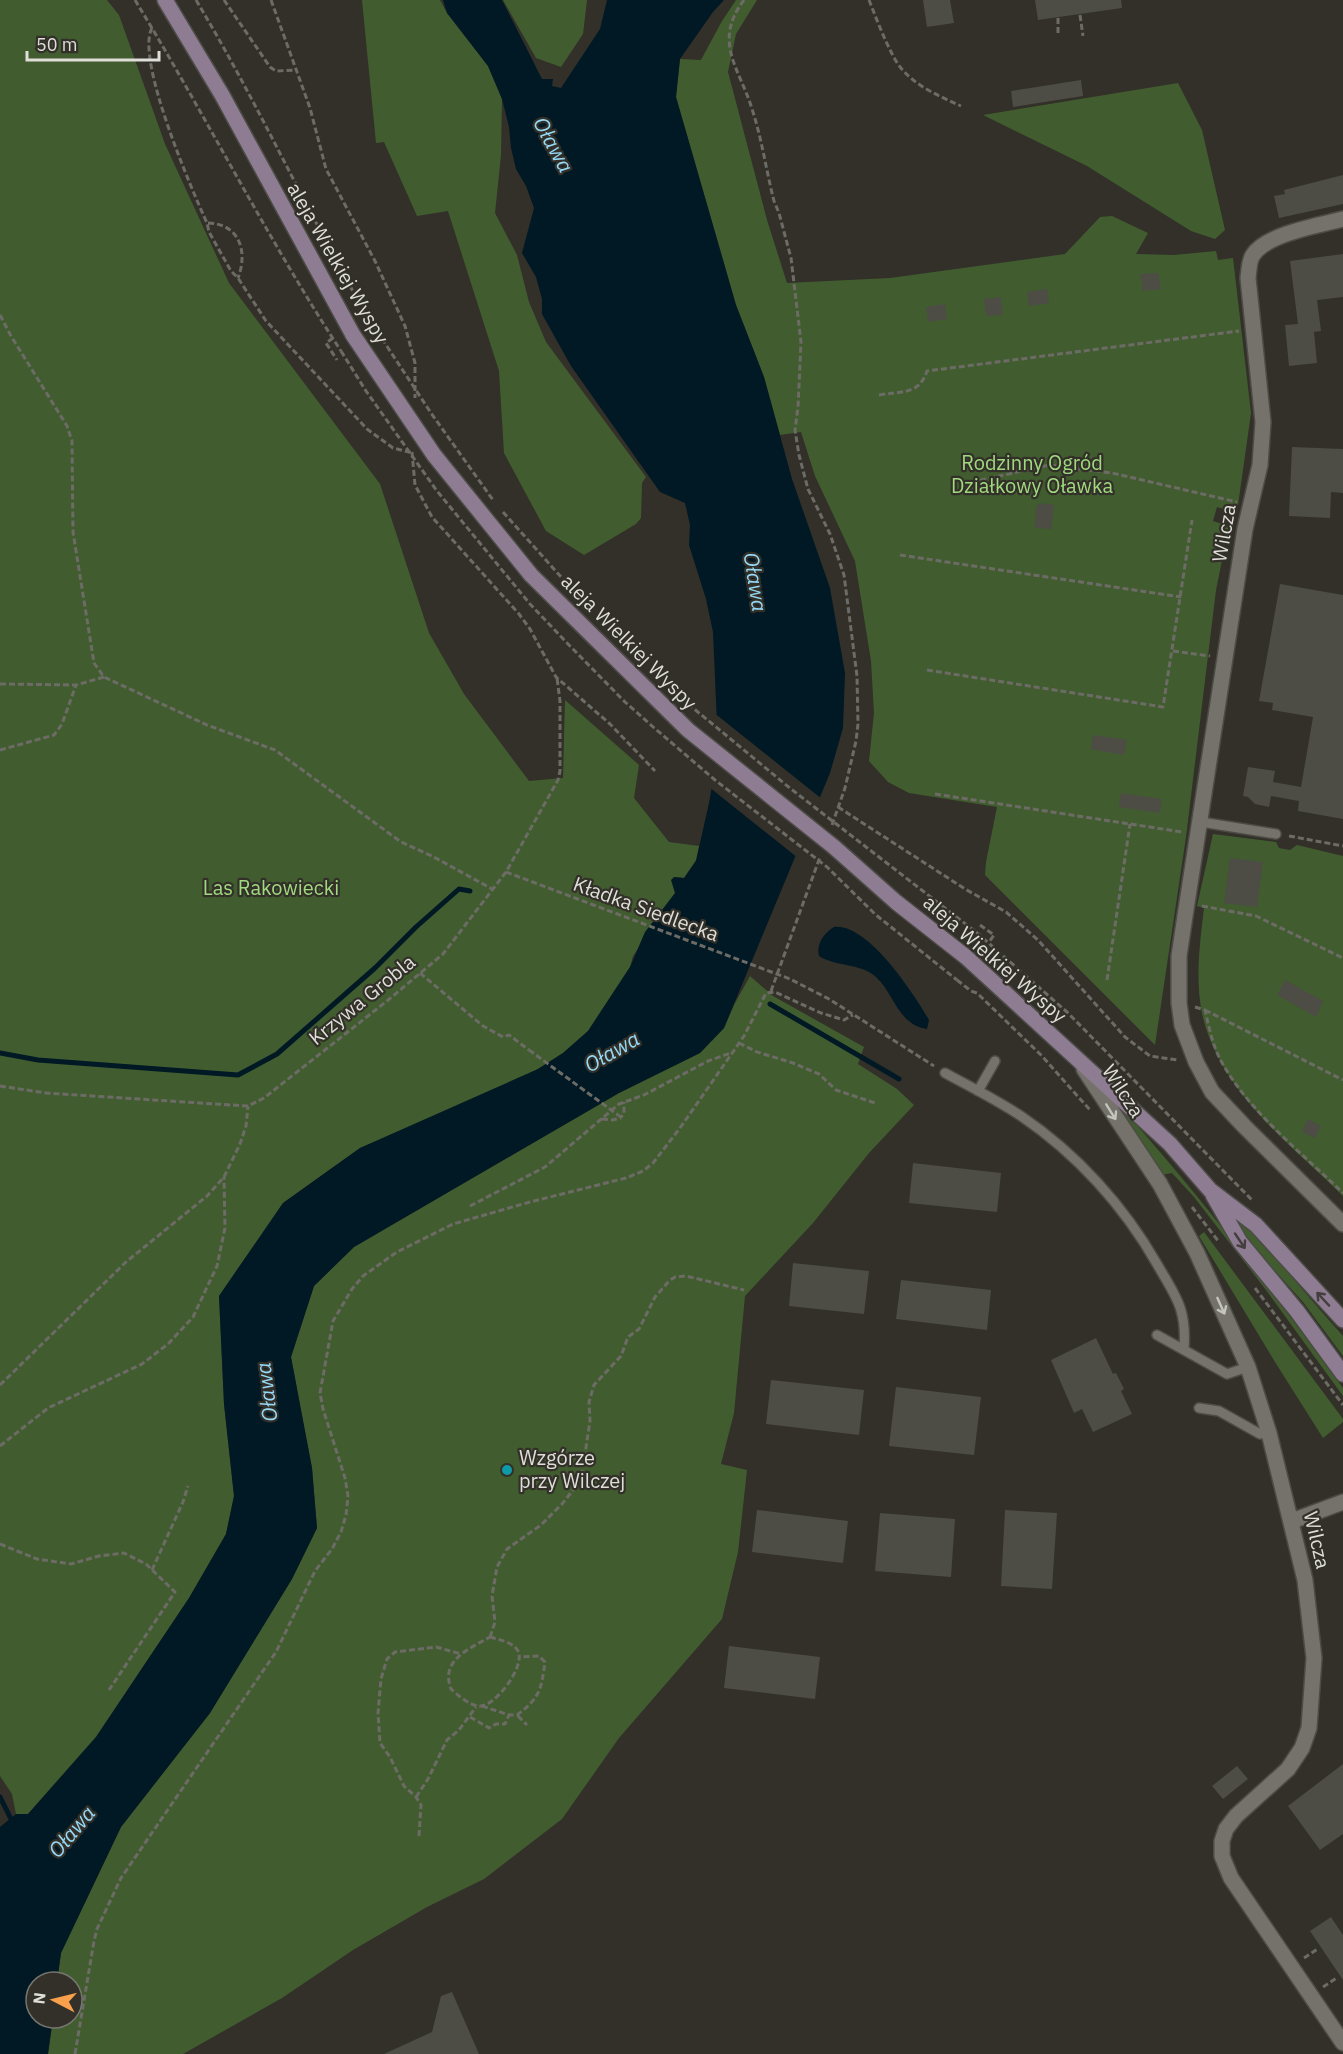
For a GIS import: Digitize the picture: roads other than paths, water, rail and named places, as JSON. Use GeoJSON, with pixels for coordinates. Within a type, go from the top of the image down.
{"type":"FeatureCollection","features":[{"type":"Feature","properties":{"kind":"main road","name":"aleja Wielkiej Wyspy"},"geometry":{"type":"LineString","coordinates":[[165,0],[222,95],[353,335],[434,454],[531,574],[688,730],[966,957],[1170,1144],[1210,1190],[1240,1242],[1297,1311],[1343,1374]]}},
{"type":"Feature","properties":{"kind":"main road","name":"aleja Wielkiej Wyspy"},"geometry":{"type":"LineString","coordinates":[[1210,1190],[1256,1225],[1343,1320]]}},
{"type":"Feature","properties":{"kind":"street","name":"Wilcza"},"geometry":{"type":"LineString","coordinates":[[1343,219],[1279,237],[1263,245],[1252,255],[1248,278],[1263,422],[1260,465],[1250,506],[1179,956],[1179,1003],[1182,1025],[1196,1062],[1212,1092],[1343,1224]]}},
{"type":"Feature","properties":{"kind":"street","name":"Wilcza"},"geometry":{"type":"LineString","coordinates":[[1080,1062],[1160,1184],[1197,1253],[1248,1367],[1269,1433],[1305,1580],[1313,1638],[1313,1689],[1309,1728],[1302,1748],[1288,1769],[1228,1825],[1223,1837],[1222,1856],[1231,1878],[1343,2043]]}},
{"type":"Feature","properties":{"kind":"street"},"geometry":{"type":"LineString","coordinates":[[1292,1521],[1343,1502]]}},
{"type":"Feature","properties":{"kind":"lane"},"geometry":{"type":"LineString","coordinates":[[1201,822],[1276,834]]}},
{"type":"Feature","properties":{"kind":"lane"},"geometry":{"type":"LineString","coordinates":[[978,1091],[995,1061]]}},
{"type":"Feature","properties":{"kind":"lane"},"geometry":{"type":"LineString","coordinates":[[945,1073],[1022,1117],[1094,1177],[1121,1209],[1182,1306],[1185,1323],[1184,1349]]}},
{"type":"Feature","properties":{"kind":"lane"},"geometry":{"type":"LineString","coordinates":[[1157,1335],[1227,1374],[1248,1367]]}},
{"type":"Feature","properties":{"kind":"lane"},"geometry":{"type":"LineString","coordinates":[[1199,1408],[1219,1411],[1260,1434],[1269,1433]]}},
{"type":"Feature","properties":{"kind":"water","name":"Oława"},"geometry":{"type":"Polygon","coordinates":[[[443,0],[502,0],[542,79],[553,79],[552,86],[561,88],[600,29],[607,0],[724,0],[680,59],[676,97],[736,305],[764,377],[792,479],[830,588],[845,673],[843,728],[830,773],[724,1028],[700,1053],[619,1093],[354,1247],[314,1286],[291,1357],[312,1468],[317,1528],[292,1579],[210,1713],[121,1827],[61,1953],[59,1970],[24,1970],[24,2030],[51,2030],[48,2054],[0,2054],[0,1827],[16,1814],[28,1814],[96,1737],[189,1598],[226,1534],[234,1496],[224,1404],[219,1296],[283,1203],[360,1148],[538,1069],[563,1053],[588,1031],[630,967],[645,932],[675,893],[671,880],[674,877],[684,878],[696,861],[709,803],[716,763],[717,725],[713,632],[706,599],[689,545],[690,525],[685,503],[660,492],[571,366],[542,314],[542,299],[536,277],[522,253],[534,208],[526,186],[516,169],[502,99],[488,66],[447,13],[443,0]]]}},
{"type":"Feature","properties":{"kind":"water"},"geometry":{"type":"Polygon","coordinates":[[[834,927],[847,929],[861,936],[889,962],[929,1020],[927,1029],[917,1026],[903,1015],[876,977],[863,969],[819,956],[822,939],[834,927]]]}},
{"type":"Feature","properties":{"kind":"waterway"},"geometry":{"type":"LineString","coordinates":[[0,1053],[38,1060],[238,1075],[277,1054],[375,968],[459,889],[470,891]]}},
{"type":"Feature","properties":{"kind":"waterway"},"geometry":{"type":"LineString","coordinates":[[770,1004],[899,1079]]}},
{"type":"Feature","properties":{"kind":"waterway"},"geometry":{"type":"LineString","coordinates":[[0,1797],[13,1823]]}},
{"type":"Feature","properties":{"kind":"place","name":"Wzgórze przy Wilczej"},"geometry":{"type":"Point","coordinates":[507,1470]}},
{"type":"Feature","properties":{"kind":"park label","name":"Rodzinny Ogród Działkowy Oławka"},"geometry":{"type":"Point","coordinates":[1032,474]}},
{"type":"Feature","properties":{"kind":"park label","name":"Las Rakowiecki"},"geometry":{"type":"Point","coordinates":[271,888]}}]}
